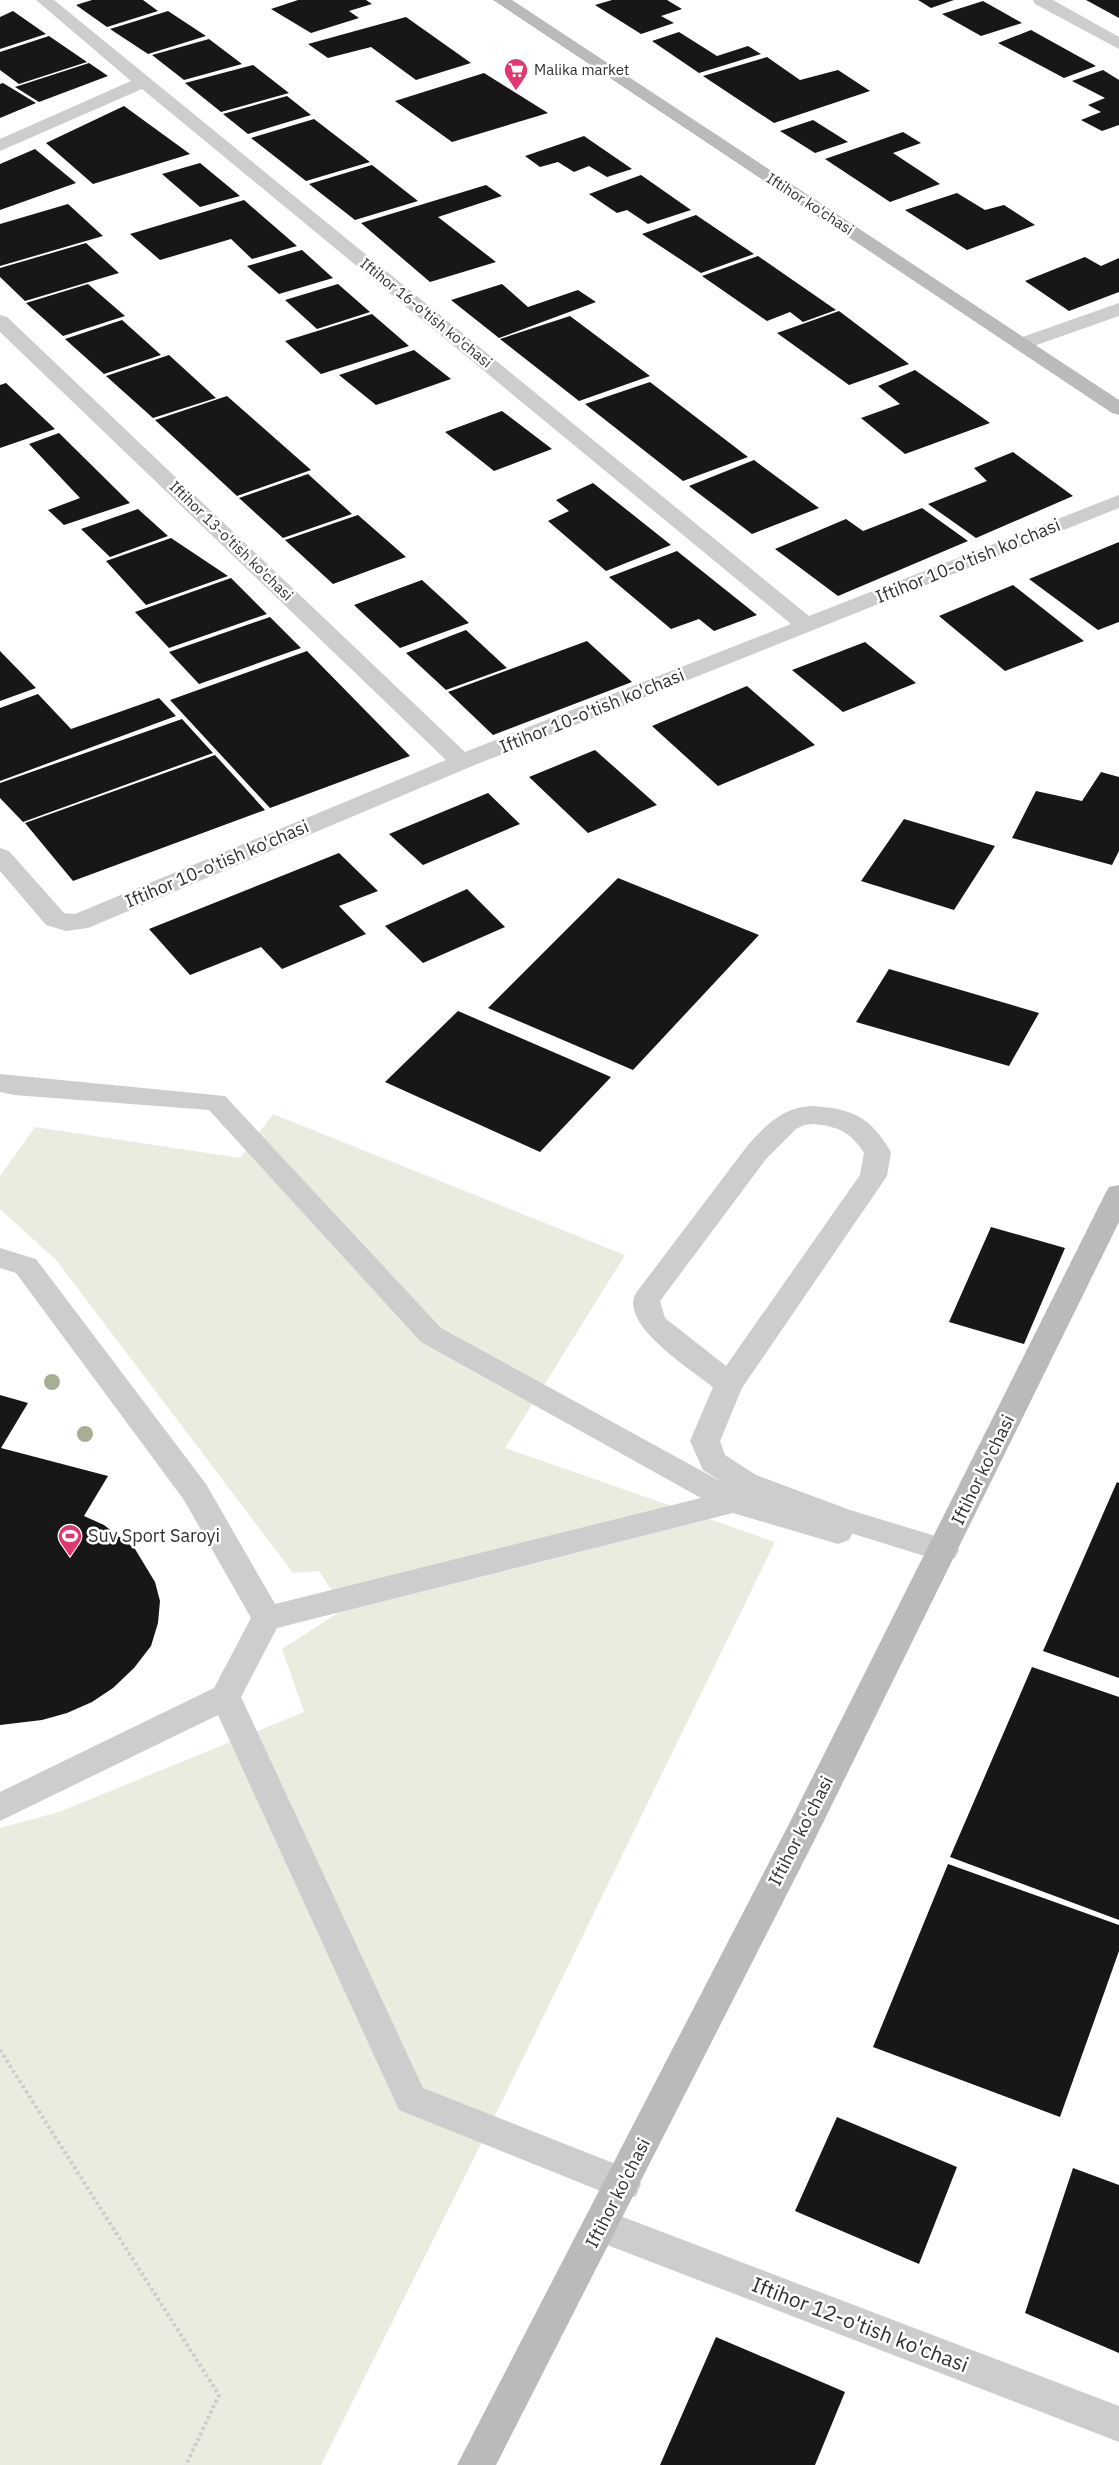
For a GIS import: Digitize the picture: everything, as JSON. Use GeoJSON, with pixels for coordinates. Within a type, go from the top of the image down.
{"type":"FeatureCollection","features":[{"type":"Feature","properties":{"kind":"main road","name":"Iftihor ko'chasi"},"geometry":{"type":"LineString","coordinates":[[501,0],[1119,409]]}},
{"type":"Feature","properties":{"kind":"main road","name":"Iftihor ko'chasi"},"geometry":{"type":"LineString","coordinates":[[476,2465],[602,2226],[944,1550],[1119,1194]]}},
{"type":"Feature","properties":{"kind":"street","name":"Iftihor 16-o'tish ko'chasi"},"geometry":{"type":"LineString","coordinates":[[44,0],[807,626]]}},
{"type":"Feature","properties":{"kind":"street"},"geometry":{"type":"LineString","coordinates":[[1041,0],[1116,40]]}},
{"type":"Feature","properties":{"kind":"street"},"geometry":{"type":"LineString","coordinates":[[0,146],[145,81]]}},
{"type":"Feature","properties":{"kind":"street"},"geometry":{"type":"LineString","coordinates":[[1021,344],[1119,309]]}},
{"type":"Feature","properties":{"kind":"street","name":"Iftihor 13-o'tish ko'chasi"},"geometry":{"type":"LineString","coordinates":[[0,321],[462,762]]}},
{"type":"Feature","properties":{"kind":"street","name":"Iftihor 10-o'tish ko'chasi"},"geometry":{"type":"LineString","coordinates":[[0,856],[55,918],[66,923],[88,918],[462,762],[1119,501]]}},
{"type":"Feature","properties":{"kind":"street"},"geometry":{"type":"LineString","coordinates":[[0,1083],[14,1086],[216,1102],[432,1335],[733,1502],[838,1532]]}},
{"type":"Feature","properties":{"kind":"street"},"geometry":{"type":"LineString","coordinates":[[730,1384],[655,1325],[648,1313],[646,1300],[757,1152],[777,1131],[799,1116],[828,1116],[847,1122],[862,1130],[878,1152],[873,1176],[730,1384],[705,1441],[713,1462],[746,1483],[842,1519],[944,1550]]}},
{"type":"Feature","properties":{"kind":"street"},"geometry":{"type":"LineString","coordinates":[[0,1258],[26,1266],[189,1484],[267,1618]]}},
{"type":"Feature","properties":{"kind":"street"},"geometry":{"type":"LineString","coordinates":[[0,1807],[225,1697],[267,1618],[733,1502]]}},
{"type":"Feature","properties":{"kind":"street"},"geometry":{"type":"LineString","coordinates":[[225,1697],[411,2099],[623,2184]]}},
{"type":"Feature","properties":{"kind":"street","name":"Iftihor 12-o'tish ko'chasi"},"geometry":{"type":"LineString","coordinates":[[602,2226],[1119,2424]]}},
{"type":"Feature","properties":{"kind":"path"},"geometry":{"type":"LineString","coordinates":[[0,2050],[219,2395],[186,2465]]}},
{"type":"Feature","properties":{"kind":"shaded area"},"geometry":{"type":"Polygon","coordinates":[[[273,1114],[625,1255],[505,1448],[775,1542],[488,2130],[321,2465],[0,2465],[0,1828],[59,1812],[304,1712],[282,1649],[344,1609],[319,1571],[293,1573],[57,1261],[0,1209],[0,1176],[35,1127],[240,1158],[273,1114]]]}},
{"type":"Feature","properties":{"kind":"building"},"geometry":{"type":"Polygon","coordinates":[[[92,0],[143,0],[158,11],[107,27],[76,5],[92,0]]]}},
{"type":"Feature","properties":{"kind":"building"},"geometry":{"type":"Polygon","coordinates":[[[298,0],[366,0],[372,4],[349,11],[359,18],[311,33],[271,9],[298,0]]]}},
{"type":"Feature","properties":{"kind":"building"},"geometry":{"type":"Polygon","coordinates":[[[612,0],[667,0],[682,9],[661,16],[674,23],[641,34],[595,5],[612,0]]]}},
{"type":"Feature","properties":{"kind":"building"},"geometry":{"type":"Polygon","coordinates":[[[918,0],[954,0],[931,8],[918,0]]]}},
{"type":"Feature","properties":{"kind":"building"},"geometry":{"type":"Polygon","coordinates":[[[1086,0],[1119,0],[1119,18],[1086,0]]]}},
{"type":"Feature","properties":{"kind":"building"},"geometry":{"type":"Polygon","coordinates":[[[983,1],[1022,23],[981,36],[942,14],[983,1]]]}},
{"type":"Feature","properties":{"kind":"building"},"geometry":{"type":"Polygon","coordinates":[[[13,11],[46,34],[0,49],[0,17],[13,11]]]}},
{"type":"Feature","properties":{"kind":"building"},"geometry":{"type":"Polygon","coordinates":[[[168,11],[206,36],[148,54],[110,29],[168,11]]]}},
{"type":"Feature","properties":{"kind":"building"},"geometry":{"type":"Polygon","coordinates":[[[406,17],[471,63],[416,80],[371,47],[328,58],[308,44],[406,17]]]}},
{"type":"Feature","properties":{"kind":"building"},"geometry":{"type":"Polygon","coordinates":[[[1031,30],[1096,66],[1064,78],[998,43],[1031,30]]]}},
{"type":"Feature","properties":{"kind":"building"},"geometry":{"type":"Polygon","coordinates":[[[679,32],[717,56],[748,46],[761,54],[699,73],[652,41],[679,32]]]}},
{"type":"Feature","properties":{"kind":"building"},"geometry":{"type":"Polygon","coordinates":[[[49,36],[87,62],[19,84],[0,70],[0,52],[49,36]]]}},
{"type":"Feature","properties":{"kind":"building"},"geometry":{"type":"Polygon","coordinates":[[[209,39],[242,64],[184,80],[152,55],[209,39]]]}},
{"type":"Feature","properties":{"kind":"building"},"geometry":{"type":"Polygon","coordinates":[[[767,57],[800,80],[838,70],[870,91],[774,123],[703,76],[767,57]]]}},
{"type":"Feature","properties":{"kind":"building"},"geometry":{"type":"Polygon","coordinates":[[[89,63],[108,76],[39,102],[15,87],[89,63]]]}},
{"type":"Feature","properties":{"kind":"building"},"geometry":{"type":"Polygon","coordinates":[[[253,65],[289,93],[221,112],[185,83],[253,65]]]}},
{"type":"Feature","properties":{"kind":"building"},"geometry":{"type":"Polygon","coordinates":[[[1103,70],[1119,80],[1119,125],[1102,131],[1081,120],[1101,112],[1088,105],[1105,98],[1072,81],[1103,70]]]}},
{"type":"Feature","properties":{"kind":"building"},"geometry":{"type":"Polygon","coordinates":[[[484,73],[548,113],[452,142],[395,101],[484,73]]]}},
{"type":"Feature","properties":{"kind":"building"},"geometry":{"type":"Polygon","coordinates":[[[3,83],[36,103],[0,118],[0,84],[3,83]]]}},
{"type":"Feature","properties":{"kind":"building"},"geometry":{"type":"Polygon","coordinates":[[[287,96],[311,115],[248,134],[223,114],[287,96]]]}},
{"type":"Feature","properties":{"kind":"building"},"geometry":{"type":"Polygon","coordinates":[[[124,106],[190,154],[93,184],[46,143],[124,106]]]}},
{"type":"Feature","properties":{"kind":"building"},"geometry":{"type":"Polygon","coordinates":[[[314,119],[370,162],[306,181],[251,138],[314,119]]]}},
{"type":"Feature","properties":{"kind":"building"},"geometry":{"type":"Polygon","coordinates":[[[813,120],[848,142],[815,153],[780,131],[813,120]]]}},
{"type":"Feature","properties":{"kind":"building"},"geometry":{"type":"Polygon","coordinates":[[[903,132],[921,143],[893,153],[940,184],[890,202],[825,159],[903,132]]]}},
{"type":"Feature","properties":{"kind":"building"},"geometry":{"type":"Polygon","coordinates":[[[584,136],[632,169],[607,177],[589,166],[574,172],[558,162],[540,167],[525,156],[584,136]]]}},
{"type":"Feature","properties":{"kind":"building"},"geometry":{"type":"Polygon","coordinates":[[[35,149],[76,183],[0,210],[0,164],[35,149]]]}},
{"type":"Feature","properties":{"kind":"building"},"geometry":{"type":"Polygon","coordinates":[[[200,163],[240,196],[200,207],[162,174],[200,163]]]}},
{"type":"Feature","properties":{"kind":"building"},"geometry":{"type":"Polygon","coordinates":[[[372,165],[418,201],[355,220],[309,184],[372,165]]]}},
{"type":"Feature","properties":{"kind":"building"},"geometry":{"type":"Polygon","coordinates":[[[641,175],[691,210],[648,224],[627,210],[617,213],[589,194],[641,175]]]}},
{"type":"Feature","properties":{"kind":"building"},"geometry":{"type":"Polygon","coordinates":[[[486,185],[502,196],[438,217],[496,262],[430,282],[361,223],[486,185]]]}},
{"type":"Feature","properties":{"kind":"building"},"geometry":{"type":"Polygon","coordinates":[[[957,193],[985,210],[1004,205],[1035,225],[967,250],[905,210],[957,193]]]}},
{"type":"Feature","properties":{"kind":"building"},"geometry":{"type":"Polygon","coordinates":[[[244,200],[297,246],[252,259],[231,239],[160,260],[130,234],[244,200]]]}},
{"type":"Feature","properties":{"kind":"building"},"geometry":{"type":"Polygon","coordinates":[[[68,204],[103,236],[0,266],[0,224],[68,204]]]}},
{"type":"Feature","properties":{"kind":"building"},"geometry":{"type":"Polygon","coordinates":[[[696,215],[754,254],[701,273],[642,234],[696,215]]]}},
{"type":"Feature","properties":{"kind":"building"},"geometry":{"type":"Polygon","coordinates":[[[86,243],[119,273],[25,301],[0,277],[0,268],[86,243]]]}},
{"type":"Feature","properties":{"kind":"building"},"geometry":{"type":"Polygon","coordinates":[[[302,250],[333,278],[279,294],[247,266],[302,250]]]}},
{"type":"Feature","properties":{"kind":"building"},"geometry":{"type":"Polygon","coordinates":[[[758,256],[836,310],[803,322],[790,312],[767,321],[702,276],[758,256]]]}},
{"type":"Feature","properties":{"kind":"building"},"geometry":{"type":"Polygon","coordinates":[[[1085,257],[1101,266],[1119,258],[1119,292],[1069,311],[1025,281],[1085,257]]]}},
{"type":"Feature","properties":{"kind":"building"},"geometry":{"type":"Polygon","coordinates":[[[88,284],[125,316],[63,336],[26,303],[88,284]]]}},
{"type":"Feature","properties":{"kind":"building"},"geometry":{"type":"Polygon","coordinates":[[[338,284],[370,312],[317,329],[285,300],[338,284]]]}},
{"type":"Feature","properties":{"kind":"building"},"geometry":{"type":"Polygon","coordinates":[[[502,284],[528,307],[578,290],[596,302],[499,338],[451,300],[502,284]]]}},
{"type":"Feature","properties":{"kind":"building"},"geometry":{"type":"Polygon","coordinates":[[[839,311],[909,364],[849,385],[777,333],[839,311]]]}},
{"type":"Feature","properties":{"kind":"building"},"geometry":{"type":"Polygon","coordinates":[[[372,314],[409,346],[321,374],[285,341],[372,314]]]}},
{"type":"Feature","properties":{"kind":"building"},"geometry":{"type":"Polygon","coordinates":[[[570,316],[650,376],[579,401],[500,339],[570,316]]]}},
{"type":"Feature","properties":{"kind":"building"},"geometry":{"type":"Polygon","coordinates":[[[122,320],[161,355],[104,374],[65,339],[122,320]]]}},
{"type":"Feature","properties":{"kind":"building"},"geometry":{"type":"Polygon","coordinates":[[[414,350],[451,379],[376,405],[339,375],[414,350]]]}},
{"type":"Feature","properties":{"kind":"building"},"geometry":{"type":"Polygon","coordinates":[[[169,355],[216,398],[153,418],[106,376],[169,355]]]}},
{"type":"Feature","properties":{"kind":"building"},"geometry":{"type":"Polygon","coordinates":[[[915,370],[990,423],[905,454],[861,418],[900,404],[878,386],[915,370]]]}},
{"type":"Feature","properties":{"kind":"building"},"geometry":{"type":"Polygon","coordinates":[[[650,382],[748,457],[683,481],[585,404],[650,382]]]}},
{"type":"Feature","properties":{"kind":"building"},"geometry":{"type":"Polygon","coordinates":[[[6,383],[55,429],[0,448],[0,385],[6,383]]]}},
{"type":"Feature","properties":{"kind":"building"},"geometry":{"type":"Polygon","coordinates":[[[227,396],[311,470],[237,496],[155,420],[227,396]]]}},
{"type":"Feature","properties":{"kind":"building"},"geometry":{"type":"Polygon","coordinates":[[[502,411],[552,449],[494,471],[445,432],[502,411]]]}},
{"type":"Feature","properties":{"kind":"building"},"geometry":{"type":"Polygon","coordinates":[[[59,433],[130,503],[64,525],[48,510],[80,498],[29,444],[59,433]]]}},
{"type":"Feature","properties":{"kind":"building"},"geometry":{"type":"Polygon","coordinates":[[[1013,452],[1073,496],[976,538],[928,504],[987,481],[974,468],[1013,452]]]}},
{"type":"Feature","properties":{"kind":"building"},"geometry":{"type":"Polygon","coordinates":[[[754,460],[819,508],[752,534],[689,486],[754,460]]]}},
{"type":"Feature","properties":{"kind":"building"},"geometry":{"type":"Polygon","coordinates":[[[308,474],[352,514],[283,538],[239,498],[308,474]]]}},
{"type":"Feature","properties":{"kind":"building"},"geometry":{"type":"Polygon","coordinates":[[[593,483],[671,545],[606,571],[548,521],[569,511],[556,500],[593,483]]]}},
{"type":"Feature","properties":{"kind":"building"},"geometry":{"type":"Polygon","coordinates":[[[922,508],[968,541],[838,596],[775,549],[846,519],[863,531],[922,508]]]}},
{"type":"Feature","properties":{"kind":"building"},"geometry":{"type":"Polygon","coordinates":[[[138,509],[168,536],[110,557],[81,529],[138,509]]]}},
{"type":"Feature","properties":{"kind":"building"},"geometry":{"type":"Polygon","coordinates":[[[358,515],[406,557],[333,584],[285,540],[358,515]]]}},
{"type":"Feature","properties":{"kind":"building"},"geometry":{"type":"Polygon","coordinates":[[[171,538],[228,576],[146,605],[106,561],[171,538]]]}},
{"type":"Feature","properties":{"kind":"building"},"geometry":{"type":"Polygon","coordinates":[[[1119,542],[1119,622],[1098,630],[1029,579],[1119,542]]]}},
{"type":"Feature","properties":{"kind":"building"},"geometry":{"type":"Polygon","coordinates":[[[677,551],[757,615],[714,631],[699,619],[671,629],[609,577],[677,551]]]}},
{"type":"Feature","properties":{"kind":"building"},"geometry":{"type":"Polygon","coordinates":[[[231,578],[267,614],[169,648],[135,612],[231,578]]]}},
{"type":"Feature","properties":{"kind":"building"},"geometry":{"type":"Polygon","coordinates":[[[422,580],[469,623],[400,648],[354,605],[422,580]]]}},
{"type":"Feature","properties":{"kind":"building"},"geometry":{"type":"Polygon","coordinates":[[[1013,585],[1084,641],[1005,671],[939,616],[1013,585]]]}},
{"type":"Feature","properties":{"kind":"building"},"geometry":{"type":"Polygon","coordinates":[[[270,617],[301,648],[199,684],[169,652],[270,617]]]}},
{"type":"Feature","properties":{"kind":"building"},"geometry":{"type":"Polygon","coordinates":[[[466,630],[507,668],[446,690],[406,653],[466,630]]]}},
{"type":"Feature","properties":{"kind":"building"},"geometry":{"type":"Polygon","coordinates":[[[587,641],[632,682],[493,735],[448,692],[587,641]]]}},
{"type":"Feature","properties":{"kind":"building"},"geometry":{"type":"Polygon","coordinates":[[[865,642],[916,683],[843,712],[792,670],[865,642]]]}},
{"type":"Feature","properties":{"kind":"building"},"geometry":{"type":"Polygon","coordinates":[[[0,651],[36,688],[0,701],[0,651]]]}},
{"type":"Feature","properties":{"kind":"building"},"geometry":{"type":"Polygon","coordinates":[[[307,651],[410,756],[270,808],[170,700],[307,651]]]}},
{"type":"Feature","properties":{"kind":"building"},"geometry":{"type":"Polygon","coordinates":[[[747,686],[815,745],[718,786],[652,726],[747,686]]]}},
{"type":"Feature","properties":{"kind":"building"},"geometry":{"type":"Polygon","coordinates":[[[38,694],[71,729],[159,698],[176,716],[0,781],[0,708],[38,694]]]}},
{"type":"Feature","properties":{"kind":"building"},"geometry":{"type":"Polygon","coordinates":[[[182,719],[213,753],[23,822],[0,798],[0,783],[182,719]]]}},
{"type":"Feature","properties":{"kind":"building"},"geometry":{"type":"Polygon","coordinates":[[[595,750],[657,805],[588,833],[529,777],[595,750]]]}},
{"type":"Feature","properties":{"kind":"building"},"geometry":{"type":"Polygon","coordinates":[[[215,755],[265,810],[73,881],[25,823],[215,755]]]}},
{"type":"Feature","properties":{"kind":"building"},"geometry":{"type":"Polygon","coordinates":[[[1101,772],[1119,777],[1119,851],[1112,865],[1012,838],[1036,791],[1082,801],[1101,772]]]}},
{"type":"Feature","properties":{"kind":"building"},"geometry":{"type":"Polygon","coordinates":[[[488,793],[520,824],[423,865],[389,834],[488,793]]]}},
{"type":"Feature","properties":{"kind":"building"},"geometry":{"type":"Polygon","coordinates":[[[904,819],[995,846],[954,910],[861,881],[904,819]]]}},
{"type":"Feature","properties":{"kind":"building"},"geometry":{"type":"Polygon","coordinates":[[[339,853],[378,891],[339,906],[366,934],[282,969],[261,947],[190,975],[149,929],[339,853]]]}},
{"type":"Feature","properties":{"kind":"building"},"geometry":{"type":"Polygon","coordinates":[[[618,878],[759,935],[633,1070],[488,1008],[618,878]]]}},
{"type":"Feature","properties":{"kind":"building"},"geometry":{"type":"Polygon","coordinates":[[[467,889],[505,927],[423,963],[385,926],[467,889]]]}},
{"type":"Feature","properties":{"kind":"building"},"geometry":{"type":"Polygon","coordinates":[[[889,969],[1039,1013],[1009,1066],[856,1022],[889,969]]]}},
{"type":"Feature","properties":{"kind":"building"},"geometry":{"type":"Polygon","coordinates":[[[458,1011],[611,1077],[540,1152],[385,1082],[458,1011]]]}},
{"type":"Feature","properties":{"kind":"building"},"geometry":{"type":"Polygon","coordinates":[[[991,1227],[1065,1248],[1024,1344],[949,1322],[991,1227]]]}},
{"type":"Feature","properties":{"kind":"building","name":"Suv Sport Saroyi"},"geometry":{"type":"Polygon","coordinates":[[[0,1395],[28,1403],[1,1448],[108,1476],[84,1516],[104,1525],[135,1549],[155,1582],[160,1601],[158,1623],[151,1646],[134,1668],[113,1688],[92,1702],[67,1713],[42,1720],[0,1725],[0,1395]]]}},
{"type":"Feature","properties":{"kind":"building"},"geometry":{"type":"Polygon","coordinates":[[[1117,1482],[1119,1483],[1119,1678],[1043,1651],[1117,1482]]]}},
{"type":"Feature","properties":{"kind":"building"},"geometry":{"type":"Polygon","coordinates":[[[1032,1667],[1119,1697],[1119,1920],[950,1857],[1032,1667]]]}},
{"type":"Feature","properties":{"kind":"building"},"geometry":{"type":"Polygon","coordinates":[[[948,1864],[1119,1925],[1119,1951],[1060,2117],[873,2047],[948,1864]]]}},
{"type":"Feature","properties":{"kind":"building"},"geometry":{"type":"Polygon","coordinates":[[[837,2117],[957,2167],[919,2264],[795,2211],[837,2117]]]}},
{"type":"Feature","properties":{"kind":"building"},"geometry":{"type":"Polygon","coordinates":[[[1073,2168],[1119,2185],[1119,2353],[1025,2313],[1073,2168]]]}},
{"type":"Feature","properties":{"kind":"building"},"geometry":{"type":"Polygon","coordinates":[[[716,2337],[845,2392],[815,2465],[660,2465],[716,2337]]]}},
{"type":"Feature","properties":{"kind":"place","name":"Malika market"},"geometry":{"type":"Point","coordinates":[516,91]}},
{"type":"Feature","properties":{"kind":"place","name":"Suv Sport Saroyi"},"geometry":{"type":"Point","coordinates":[70,1557]}}]}
